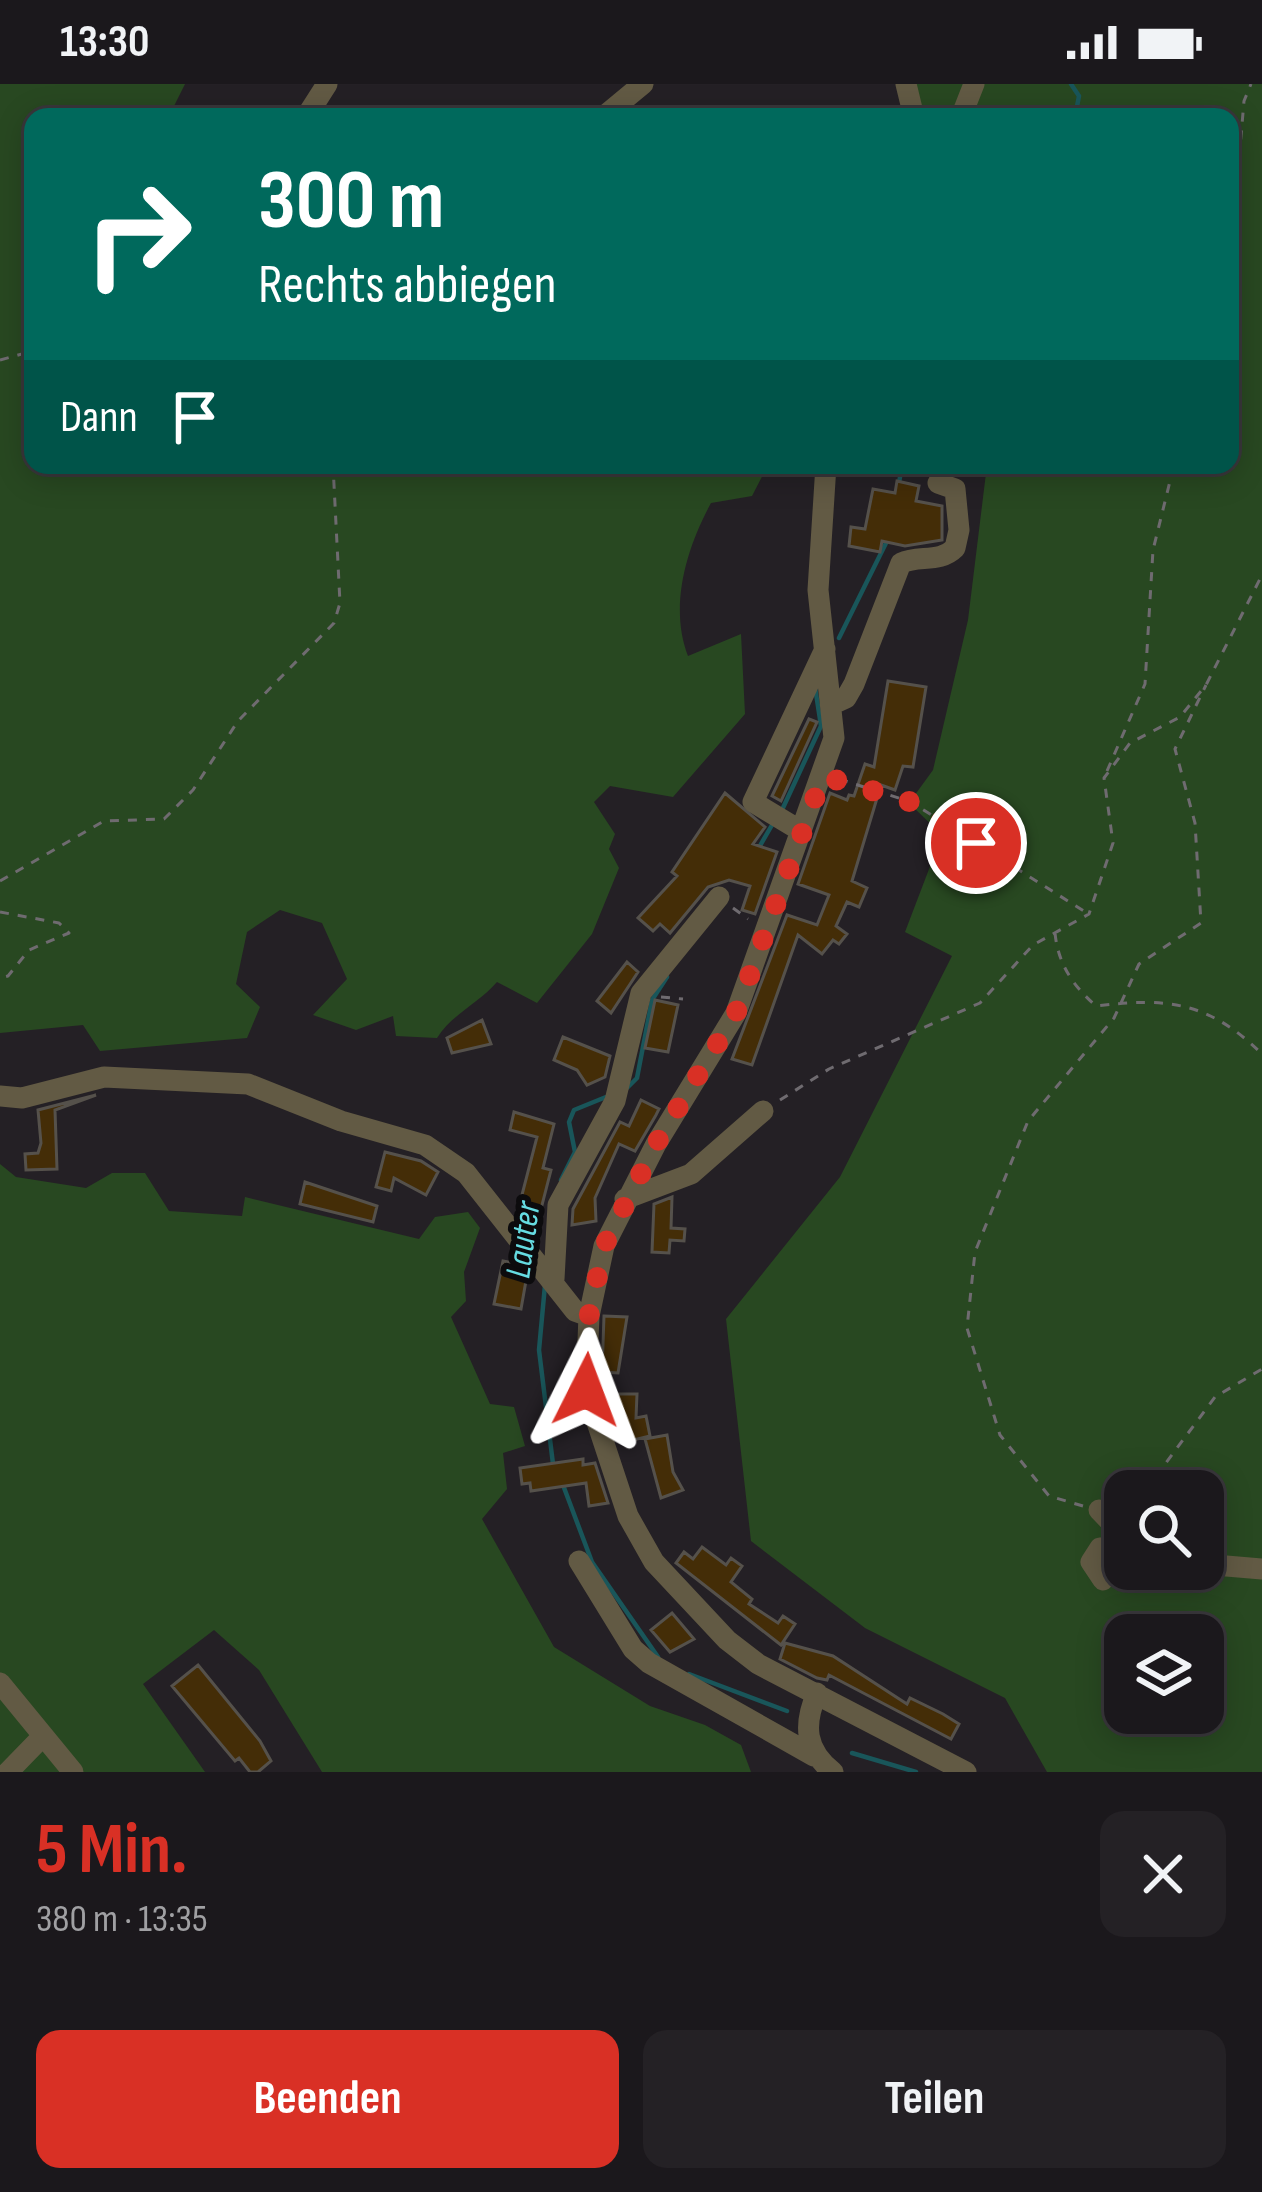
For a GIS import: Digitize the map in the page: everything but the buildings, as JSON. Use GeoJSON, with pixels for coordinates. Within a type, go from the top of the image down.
{"type":"FeatureCollection","features":[{"type":"Feature","properties":{"kind":"street"},"geometry":{"type":"LineString","coordinates":[[614,108],[644,84]]}},
{"type":"Feature","properties":{"kind":"street"},"geometry":{"type":"LineString","coordinates":[[825,474],[818,590],[834,738],[823,776],[785,821],[765,927],[736,1013],[625,1199],[604,1246],[589,1316],[586,1390],[628,1516],[654,1562],[727,1640],[758,1664],[966,1772]]}},
{"type":"Feature","properties":{"kind":"street"},"geometry":{"type":"LineString","coordinates":[[833,704],[847,698],[854,684],[901,563],[915,557],[943,557],[955,548],[959,500],[955,489],[938,483]]}},
{"type":"Feature","properties":{"kind":"street"},"geometry":{"type":"LineString","coordinates":[[785,821],[753,802],[825,650]]}},
{"type":"Feature","properties":{"kind":"street"},"geometry":{"type":"LineString","coordinates":[[554,1279],[558,1205],[618,1090],[641,993],[726,901]]}},
{"type":"Feature","properties":{"kind":"street"},"geometry":{"type":"LineString","coordinates":[[0,1096],[22,1098],[104,1077],[140,1076],[272,1090],[341,1121],[443,1154],[466,1173],[575,1311],[589,1316]]}},
{"type":"Feature","properties":{"kind":"street"},"geometry":{"type":"LineString","coordinates":[[625,1199],[691,1174],[763,1111]]}},
{"type":"Feature","properties":{"kind":"street"},"geometry":{"type":"LineString","coordinates":[[1099,1510],[1104,1515]]}},
{"type":"Feature","properties":{"kind":"street"},"geometry":{"type":"LineString","coordinates":[[1103,1580],[1091,1562],[1104,1548]]}},
{"type":"Feature","properties":{"kind":"street"},"geometry":{"type":"LineString","coordinates":[[579,1561],[633,1649],[649,1663],[814,1756],[833,1772]]}},
{"type":"Feature","properties":{"kind":"street"},"geometry":{"type":"LineString","coordinates":[[1224,1566],[1262,1569]]}},
{"type":"Feature","properties":{"kind":"street"},"geometry":{"type":"LineString","coordinates":[[0,1682],[73,1772]]}},
{"type":"Feature","properties":{"kind":"street"},"geometry":{"type":"LineString","coordinates":[[814,1756],[808,1719],[817,1693]]}},
{"type":"Feature","properties":{"kind":"street"},"geometry":{"type":"LineString","coordinates":[[8,1772],[43,1736]]}},
{"type":"Feature","properties":{"kind":"path"},"geometry":{"type":"LineString","coordinates":[[1239,160],[1244,101],[1251,84]]}},
{"type":"Feature","properties":{"kind":"path"},"geometry":{"type":"LineString","coordinates":[[0,881],[104,821],[164,819],[193,790],[238,721],[334,623],[340,603],[333,474]]}},
{"type":"Feature","properties":{"kind":"path"},"geometry":{"type":"LineString","coordinates":[[763,1111],[829,1069],[980,1003],[1033,945],[1089,914],[1113,843],[1104,778],[1145,685],[1154,550],[1172,474]]}},
{"type":"Feature","properties":{"kind":"path"},"geometry":{"type":"LineString","coordinates":[[1099,1510],[1048,1496],[1000,1436],[967,1328],[975,1252],[1028,1121],[1114,1018],[1139,964],[1201,923],[1195,823],[1175,749],[1262,575]]}},
{"type":"Feature","properties":{"kind":"path"},"geometry":{"type":"LineString","coordinates":[[1104,778],[1130,743],[1180,717],[1206,686]]}},
{"type":"Feature","properties":{"kind":"path"},"geometry":{"type":"LineString","coordinates":[[823,776],[911,802],[1089,914]]}},
{"type":"Feature","properties":{"kind":"path"},"geometry":{"type":"LineString","coordinates":[[726,901],[733,913],[765,927]]}},
{"type":"Feature","properties":{"kind":"path"},"geometry":{"type":"LineString","coordinates":[[0,912],[59,923],[69,933],[28,950],[8,976],[0,978]]}},
{"type":"Feature","properties":{"kind":"path"},"geometry":{"type":"LineString","coordinates":[[1054,932],[1054,953],[1079,992],[1096,1006],[1156,1002],[1220,1016],[1262,1054]]}},
{"type":"Feature","properties":{"kind":"path"},"geometry":{"type":"LineString","coordinates":[[665,998],[683,999]]}},
{"type":"Feature","properties":{"kind":"path"},"geometry":{"type":"LineString","coordinates":[[1161,1470],[1215,1397],[1262,1369]]}},
{"type":"Feature","properties":{"kind":"green space"},"geometry":{"type":"Polygon","coordinates":[[[0,84],[185,84],[173,108],[24,108],[24,474],[763,474],[752,496],[711,503],[694,539],[680,598],[688,656],[741,634],[745,714],[673,797],[610,786],[594,802],[615,834],[609,849],[619,868],[592,934],[537,1003],[497,982],[437,1038],[396,1036],[393,1016],[356,1030],[313,1015],[347,979],[322,923],[280,910],[247,932],[236,984],[260,1007],[247,1038],[100,1051],[83,1025],[0,1033],[0,84]]]}},
{"type":"Feature","properties":{"kind":"green space"},"geometry":{"type":"Polygon","coordinates":[[[906,84],[1262,84],[1262,1772],[1047,1772],[1005,1698],[865,1628],[751,1541],[726,1319],[840,1177],[952,956],[905,932],[942,835],[909,803],[933,770],[968,620],[986,474],[1239,474],[1239,108],[912,108],[906,84]]]}},
{"type":"Feature","properties":{"kind":"green space"},"geometry":{"type":"Polygon","coordinates":[[[0,1164],[16,1177],[86,1188],[112,1173],[145,1173],[169,1211],[242,1216],[245,1197],[419,1239],[435,1217],[468,1212],[480,1228],[464,1272],[466,1301],[451,1317],[490,1404],[514,1407],[525,1446],[503,1453],[507,1489],[482,1519],[554,1647],[650,1706],[705,1725],[741,1745],[751,1772],[322,1772],[259,1670],[214,1630],[143,1684],[205,1772],[0,1772],[0,1164]]]}},
{"type":"Feature","properties":{"kind":"waterway","name":"Lauter"},"geometry":{"type":"LineString","coordinates":[[1071,84],[1079,96],[1077,108]]}},
{"type":"Feature","properties":{"kind":"waterway","name":"Lauter"},"geometry":{"type":"LineString","coordinates":[[899,483],[900,474]]}},
{"type":"Feature","properties":{"kind":"waterway","name":"Lauter"},"geometry":{"type":"LineString","coordinates":[[839,638],[887,541]]}},
{"type":"Feature","properties":{"kind":"waterway","name":"Lauter"},"geometry":{"type":"LineString","coordinates":[[782,810],[821,726],[815,687]]}},
{"type":"Feature","properties":{"kind":"waterway","name":"Lauter"},"geometry":{"type":"LineString","coordinates":[[757,851],[772,825]]}},
{"type":"Feature","properties":{"kind":"waterway","name":"Lauter"},"geometry":{"type":"LineString","coordinates":[[627,1088],[637,1078],[652,1000],[667,977]]}},
{"type":"Feature","properties":{"kind":"waterway","name":"Lauter"},"geometry":{"type":"LineString","coordinates":[[561,1180],[575,1152],[569,1122],[574,1110],[606,1097]]}},
{"type":"Feature","properties":{"kind":"waterway","name":"Lauter"},"geometry":{"type":"LineString","coordinates":[[545,1285],[539,1350],[553,1464]]}},
{"type":"Feature","properties":{"kind":"waterway","name":"Lauter"},"geometry":{"type":"LineString","coordinates":[[563,1485],[592,1562],[658,1657]]}},
{"type":"Feature","properties":{"kind":"waterway","name":"Lauter"},"geometry":{"type":"LineString","coordinates":[[689,1674],[787,1711]]}},
{"type":"Feature","properties":{"kind":"waterway","name":"Lauter"},"geometry":{"type":"LineString","coordinates":[[852,1753],[916,1772]]}},
{"type":"Feature","properties":{"kind":"route"},"geometry":{"type":"LineString","coordinates":[[586,1390],[589,1316],[604,1246],[656,1144],[736,1013],[823,776],[850,780],[911,802],[976,843]]}}]}
